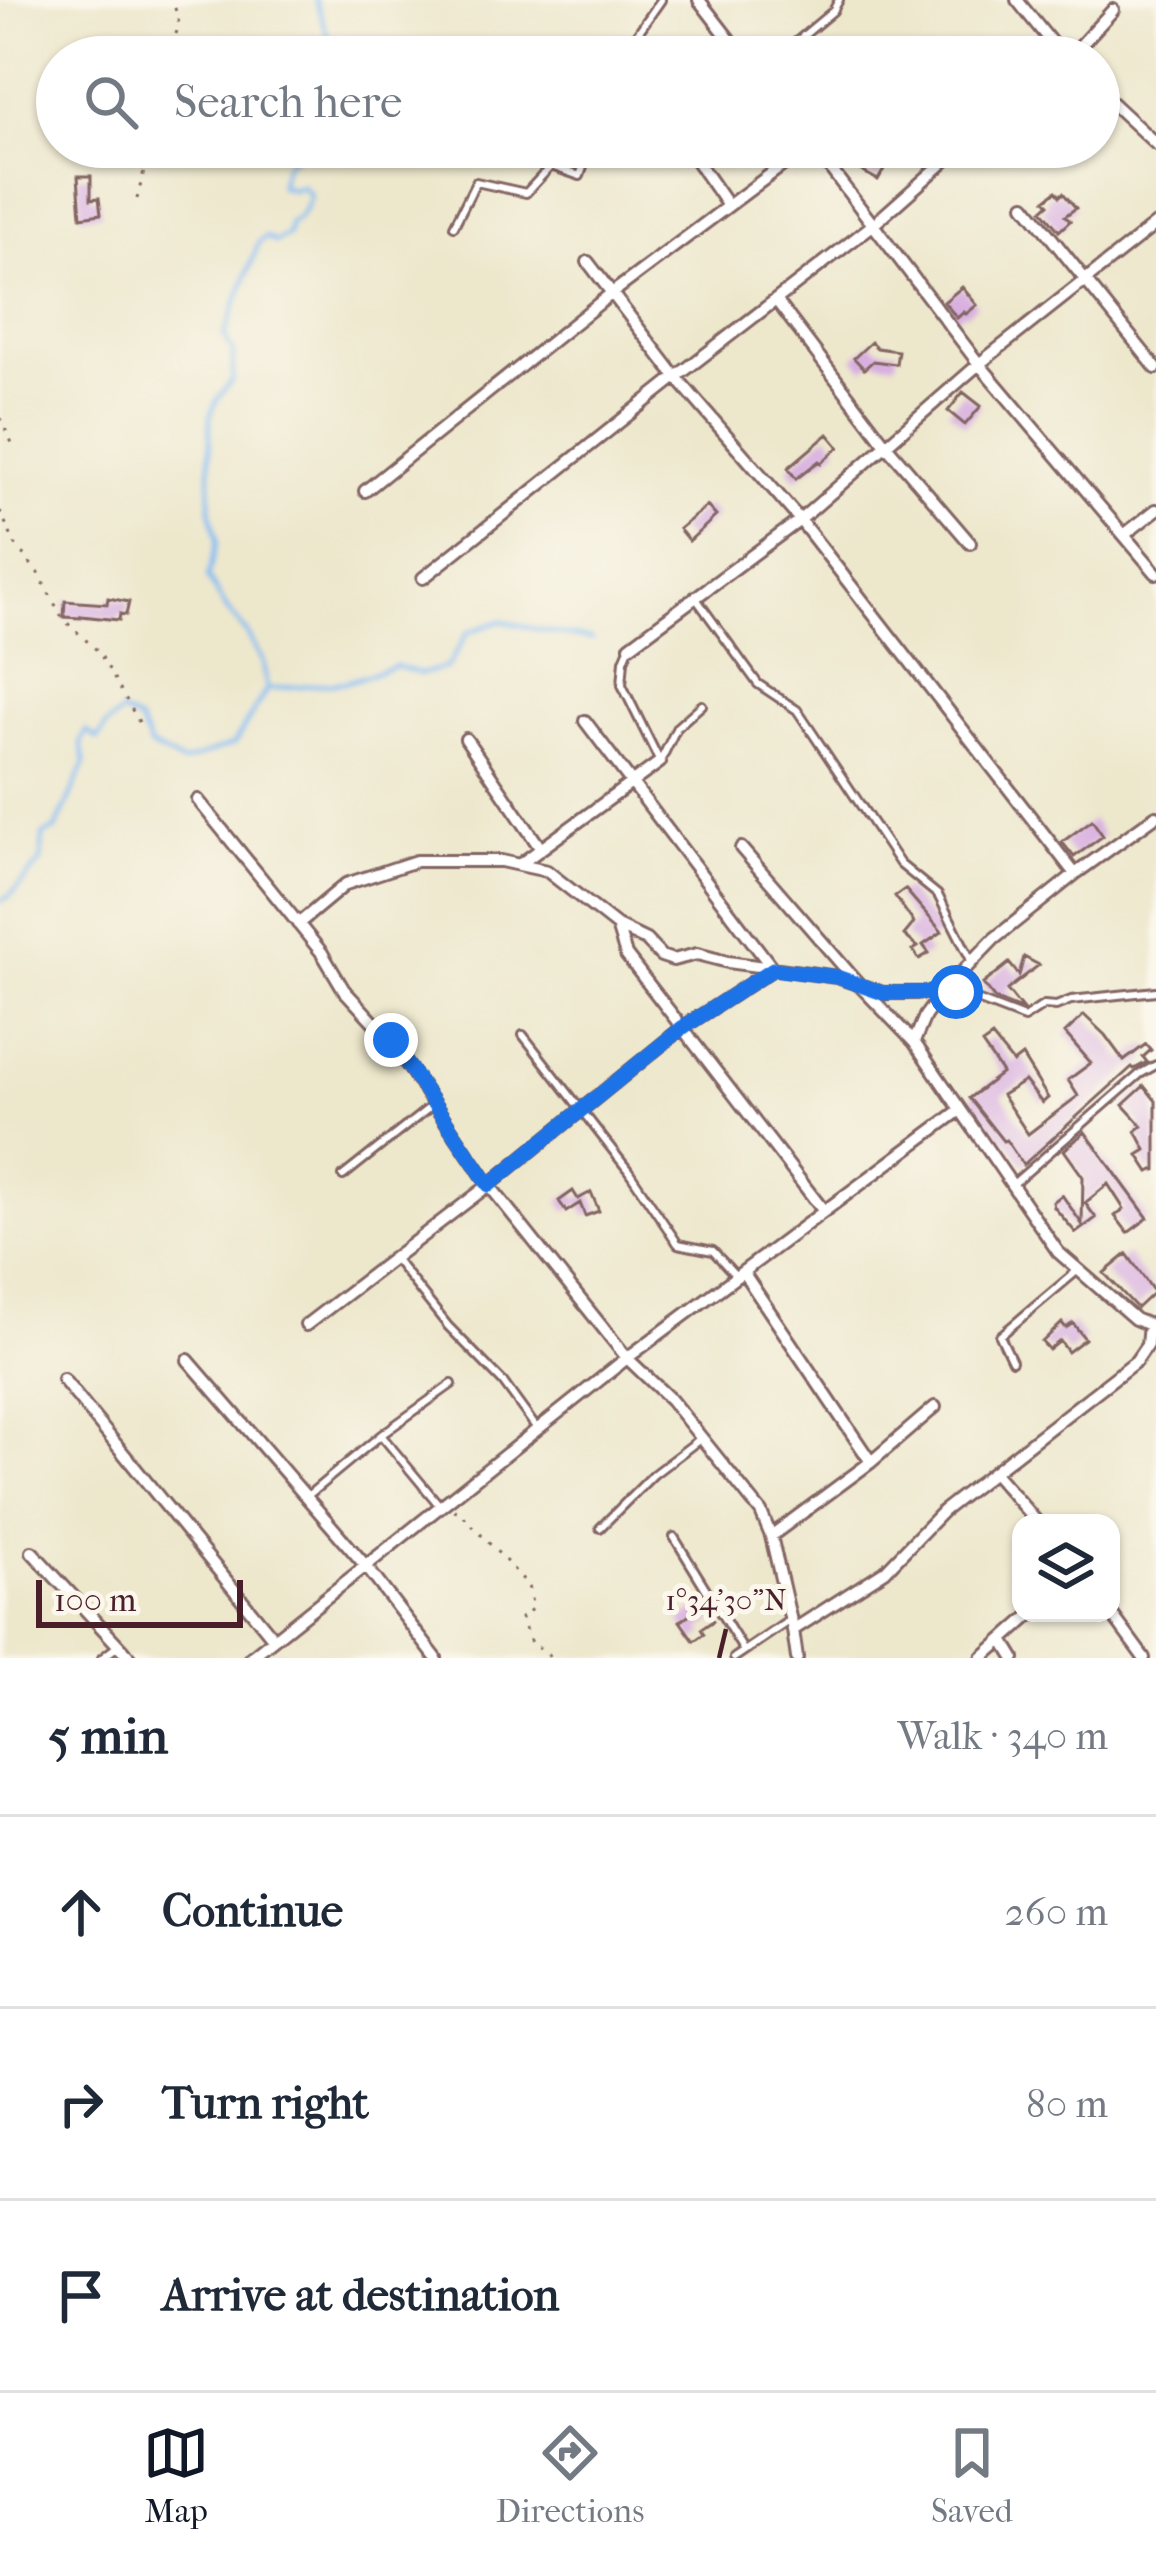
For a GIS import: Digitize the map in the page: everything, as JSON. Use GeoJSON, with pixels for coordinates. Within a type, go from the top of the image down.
{"type":"FeatureCollection","features":[{"type":"Feature","properties":{"kind":"street"},"geometry":{"type":"LineString","coordinates":[[699,0],[727,36]]}},
{"type":"Feature","properties":{"kind":"street"},"geometry":{"type":"LineString","coordinates":[[1017,0],[1049,36]]}},
{"type":"Feature","properties":{"kind":"street"},"geometry":{"type":"LineString","coordinates":[[1088,36],[1113,10]]}},
{"type":"Feature","properties":{"kind":"street"},"geometry":{"type":"LineString","coordinates":[[1120,111],[1156,144]]}},
{"type":"Feature","properties":{"kind":"street"},"geometry":{"type":"LineString","coordinates":[[702,168],[728,206]]}},
{"type":"Feature","properties":{"kind":"street"},"geometry":{"type":"LineString","coordinates":[[364,490],[612,293],[781,168]]}},
{"type":"Feature","properties":{"kind":"street"},"geometry":{"type":"LineString","coordinates":[[827,168],[979,364],[1156,573]]}},
{"type":"Feature","properties":{"kind":"street"},"geometry":{"type":"LineString","coordinates":[[423,578],[874,224],[938,168]]}},
{"type":"Feature","properties":{"kind":"street"},"geometry":{"type":"LineString","coordinates":[[1024,205],[1156,368]]}},
{"type":"Feature","properties":{"kind":"street"},"geometry":{"type":"LineString","coordinates":[[630,646],[800,520],[979,364],[1156,224]]}},
{"type":"Feature","properties":{"kind":"street"},"geometry":{"type":"LineString","coordinates":[[588,262],[676,377],[800,520],[1075,874]]}},
{"type":"Feature","properties":{"kind":"street"},"geometry":{"type":"LineString","coordinates":[[776,299],[886,445],[970,543]]}},
{"type":"Feature","properties":{"kind":"street"},"geometry":{"type":"LineString","coordinates":[[1124,535],[1156,510]]}},
{"type":"Feature","properties":{"kind":"street"},"geometry":{"type":"LineString","coordinates":[[585,721],[773,969]]}},
{"type":"Feature","properties":{"kind":"street"},"geometry":{"type":"LineString","coordinates":[[466,739],[541,849]]}},
{"type":"Feature","properties":{"kind":"street"},"geometry":{"type":"LineString","coordinates":[[519,865],[660,762]]}},
{"type":"Feature","properties":{"kind":"street"},"geometry":{"type":"LineString","coordinates":[[198,800],[322,953],[344,990],[391,1040],[489,1185],[627,1358],[671,1400],[761,1512],[797,1658]]}},
{"type":"Feature","properties":{"kind":"street"},"geometry":{"type":"LineString","coordinates":[[914,1042],[942,993],[994,938],[1156,816]]}},
{"type":"Feature","properties":{"kind":"street"},"geometry":{"type":"LineString","coordinates":[[741,848],[914,1042],[1058,1252],[1135,1319],[1152,1323],[1148,1345],[1136,1360],[943,1511],[885,1571],[791,1625]]}},
{"type":"Feature","properties":{"kind":"street"},"geometry":{"type":"LineString","coordinates":[[298,924],[346,884],[416,861],[501,861],[547,871],[617,926],[674,960],[697,954],[837,977],[883,993],[942,993]]}},
{"type":"Feature","properties":{"kind":"street"},"geometry":{"type":"LineString","coordinates":[[617,926],[626,955],[823,1210]]}},
{"type":"Feature","properties":{"kind":"street"},"geometry":{"type":"LineString","coordinates":[[306,1324],[489,1185],[682,1028],[773,969]]}},
{"type":"Feature","properties":{"kind":"street"},"geometry":{"type":"LineString","coordinates":[[250,1658],[627,1358],[960,1110]]}},
{"type":"Feature","properties":{"kind":"street"},"geometry":{"type":"LineString","coordinates":[[740,1274],[871,1462]]}},
{"type":"Feature","properties":{"kind":"street"},"geometry":{"type":"LineString","coordinates":[[188,1360],[365,1565],[436,1658]]}},
{"type":"Feature","properties":{"kind":"street"},"geometry":{"type":"LineString","coordinates":[[63,1379],[274,1639]]}},
{"type":"Feature","properties":{"kind":"street"},"geometry":{"type":"LineString","coordinates":[[770,1536],[871,1462],[935,1407]]}},
{"type":"Feature","properties":{"kind":"street"},"geometry":{"type":"LineString","coordinates":[[993,1472],[1030,1514]]}},
{"type":"Feature","properties":{"kind":"street"},"geometry":{"type":"LineString","coordinates":[[32,1552],[130,1658]]}},
{"type":"Feature","properties":{"kind":"street"},"geometry":{"type":"LineString","coordinates":[[982,1658],[1023,1622]]}},
{"type":"Feature","properties":{"kind":"street"},"geometry":{"type":"LineString","coordinates":[[1118,1622],[1144,1658]]}},
{"type":"Feature","properties":{"kind":"street"},"geometry":{"type":"LineString","coordinates":[[1003,1640],[1014,1658]]}},
{"type":"Feature","properties":{"kind":"lane"},"geometry":{"type":"LineString","coordinates":[[636,36],[661,0]]}},
{"type":"Feature","properties":{"kind":"lane"},"geometry":{"type":"LineString","coordinates":[[803,36],[839,0]]}},
{"type":"Feature","properties":{"kind":"lane"},"geometry":{"type":"LineString","coordinates":[[454,226],[476,182],[526,193],[549,168]]}},
{"type":"Feature","properties":{"kind":"lane"},"geometry":{"type":"LineString","coordinates":[[557,168],[580,176],[583,168]]}},
{"type":"Feature","properties":{"kind":"lane"},"geometry":{"type":"LineString","coordinates":[[695,597],[758,685],[797,710],[900,864],[938,895],[972,962]]}},
{"type":"Feature","properties":{"kind":"lane"},"geometry":{"type":"LineString","coordinates":[[630,646],[622,685],[660,762]]}},
{"type":"Feature","properties":{"kind":"lane"},"geometry":{"type":"LineString","coordinates":[[660,762],[677,728],[702,705]]}},
{"type":"Feature","properties":{"kind":"lane"},"geometry":{"type":"LineString","coordinates":[[942,993],[956,992],[1024,1018],[1044,1004],[1156,991]]}},
{"type":"Feature","properties":{"kind":"lane"},"geometry":{"type":"LineString","coordinates":[[523,1035],[628,1169],[678,1244],[713,1251],[740,1274]]}},
{"type":"Feature","properties":{"kind":"lane"},"geometry":{"type":"LineString","coordinates":[[1012,1185],[1156,1065]]}},
{"type":"Feature","properties":{"kind":"lane"},"geometry":{"type":"LineString","coordinates":[[343,1176],[434,1104]]}},
{"type":"Feature","properties":{"kind":"lane"},"geometry":{"type":"LineString","coordinates":[[394,1258],[538,1430]]}},
{"type":"Feature","properties":{"kind":"lane"},"geometry":{"type":"LineString","coordinates":[[1012,1361],[1000,1336],[1078,1270]]}},
{"type":"Feature","properties":{"kind":"lane"},"geometry":{"type":"LineString","coordinates":[[306,1497],[452,1384]]}},
{"type":"Feature","properties":{"kind":"lane"},"geometry":{"type":"LineString","coordinates":[[381,1435],[443,1506]]}},
{"type":"Feature","properties":{"kind":"lane"},"geometry":{"type":"LineString","coordinates":[[600,1528],[654,1474],[700,1439]]}},
{"type":"Feature","properties":{"kind":"lane"},"geometry":{"type":"LineString","coordinates":[[674,1537],[744,1651]]}},
{"type":"Feature","properties":{"kind":"lane"},"geometry":{"type":"LineString","coordinates":[[734,1658],[791,1625]]}},
{"type":"Feature","properties":{"kind":"lane"},"geometry":{"type":"LineString","coordinates":[[102,1658],[118,1645]]}},
{"type":"Feature","properties":{"kind":"path"},"geometry":{"type":"LineString","coordinates":[[173,0],[179,23],[175,36]]}},
{"type":"Feature","properties":{"kind":"path"},"geometry":{"type":"LineString","coordinates":[[137,199],[145,168]]}},
{"type":"Feature","properties":{"kind":"path"},"geometry":{"type":"LineString","coordinates":[[0,418],[15,449]]}},
{"type":"Feature","properties":{"kind":"path"},"geometry":{"type":"LineString","coordinates":[[0,511],[63,620],[99,652],[139,722]]}},
{"type":"Feature","properties":{"kind":"path"},"geometry":{"type":"LineString","coordinates":[[443,1506],[460,1512],[528,1586],[533,1609],[521,1618],[531,1642],[550,1658]]}},
{"type":"Feature","properties":{"kind":"building"},"geometry":{"type":"Polygon","coordinates":[[[856,168],[885,168],[878,180],[856,168]]]}},
{"type":"Feature","properties":{"kind":"building"},"geometry":{"type":"Polygon","coordinates":[[[78,176],[91,176],[91,199],[99,198],[101,214],[81,217],[78,176]]]}},
{"type":"Feature","properties":{"kind":"building"},"geometry":{"type":"Polygon","coordinates":[[[1056,191],[1076,208],[1065,216],[1070,221],[1059,231],[1042,210],[1056,191]]]}},
{"type":"Feature","properties":{"kind":"building"},"geometry":{"type":"Polygon","coordinates":[[[962,287],[977,305],[957,318],[944,302],[962,287]]]}},
{"type":"Feature","properties":{"kind":"building"},"geometry":{"type":"Polygon","coordinates":[[[871,342],[877,348],[898,351],[896,364],[873,361],[864,369],[854,358],[871,342]]]}},
{"type":"Feature","properties":{"kind":"building"},"geometry":{"type":"Polygon","coordinates":[[[963,392],[981,406],[965,425],[948,411],[963,392]]]}},
{"type":"Feature","properties":{"kind":"building"},"geometry":{"type":"Polygon","coordinates":[[[828,434],[839,447],[796,479],[788,468],[828,434]]]}},
{"type":"Feature","properties":{"kind":"building"},"geometry":{"type":"Polygon","coordinates":[[[707,506],[716,516],[689,541],[679,529],[707,506]]]}},
{"type":"Feature","properties":{"kind":"building"},"geometry":{"type":"Polygon","coordinates":[[[108,598],[129,602],[126,615],[120,614],[119,620],[64,617],[65,601],[107,604],[108,598]]]}},
{"type":"Feature","properties":{"kind":"building"},"geometry":{"type":"Polygon","coordinates":[[[1092,820],[1103,836],[1074,857],[1062,842],[1092,820]]]}},
{"type":"Feature","properties":{"kind":"building"},"geometry":{"type":"Polygon","coordinates":[[[905,889],[942,932],[923,945],[929,953],[919,959],[913,950],[918,947],[904,935],[914,923],[895,896],[905,889]]]}},
{"type":"Feature","properties":{"kind":"building"},"geometry":{"type":"Polygon","coordinates":[[[1024,957],[1039,965],[1007,990],[1023,1010],[995,999],[983,984],[1009,963],[1019,975],[1024,957]]]}},
{"type":"Feature","properties":{"kind":"building"},"geometry":{"type":"Polygon","coordinates":[[[1084,1015],[1124,1061],[1146,1044],[1151,1050],[1143,1057],[1147,1062],[1132,1067],[1023,1165],[969,1098],[1002,1073],[982,1044],[992,1037],[1013,1063],[1022,1056],[1048,1098],[1042,1103],[1025,1081],[1002,1095],[1028,1134],[1078,1096],[1068,1080],[1091,1063],[1065,1033],[1084,1015]]]}},
{"type":"Feature","properties":{"kind":"building"},"geometry":{"type":"Polygon","coordinates":[[[1144,1086],[1156,1101],[1156,1171],[1149,1172],[1138,1155],[1146,1150],[1136,1131],[1142,1126],[1123,1105],[1144,1086]]]}},
{"type":"Feature","properties":{"kind":"building"},"geometry":{"type":"Polygon","coordinates":[[[1085,1132],[1148,1218],[1128,1233],[1115,1216],[1124,1209],[1108,1184],[1085,1203],[1096,1218],[1076,1233],[1054,1207],[1053,1202],[1062,1195],[1082,1224],[1083,1177],[1064,1150],[1085,1132]]]}},
{"type":"Feature","properties":{"kind":"building"},"geometry":{"type":"Polygon","coordinates":[[[573,1191],[578,1199],[591,1192],[599,1211],[585,1216],[580,1203],[566,1212],[559,1201],[573,1191]]]}},
{"type":"Feature","properties":{"kind":"building"},"geometry":{"type":"Polygon","coordinates":[[[1127,1254],[1154,1292],[1137,1308],[1104,1273],[1127,1254]]]}},
{"type":"Feature","properties":{"kind":"building"},"geometry":{"type":"Polygon","coordinates":[[[1062,1323],[1066,1328],[1073,1323],[1085,1339],[1068,1352],[1060,1341],[1049,1350],[1042,1342],[1062,1323]]]}},
{"type":"Feature","properties":{"kind":"building"},"geometry":{"type":"Polygon","coordinates":[[[702,1605],[713,1621],[694,1641],[680,1621],[702,1605]]]}},
{"type":"Feature","properties":{"kind":"waterway"},"geometry":{"type":"LineString","coordinates":[[315,0],[328,36]]}},
{"type":"Feature","properties":{"kind":"waterway"},"geometry":{"type":"LineString","coordinates":[[0,901],[41,862],[43,835],[56,829],[85,763],[81,743],[86,731],[98,739],[122,713],[139,722],[150,746],[182,763],[234,744],[267,689],[263,662],[208,578],[217,541],[210,508],[210,416],[233,379],[233,352],[224,336],[259,242],[266,237],[275,242],[288,235],[290,222],[301,215],[310,195],[301,186],[294,190],[280,186],[284,168]]}},
{"type":"Feature","properties":{"kind":"waterway"},"geometry":{"type":"LineString","coordinates":[[267,689],[347,682],[396,666],[421,674],[447,667],[468,632],[502,621],[592,639]]}},
{"type":"Feature","properties":{"kind":"route"},"geometry":{"type":"LineString","coordinates":[[391,1040],[489,1185],[682,1028],[773,969],[837,977],[883,993],[956,992]]}}]}
